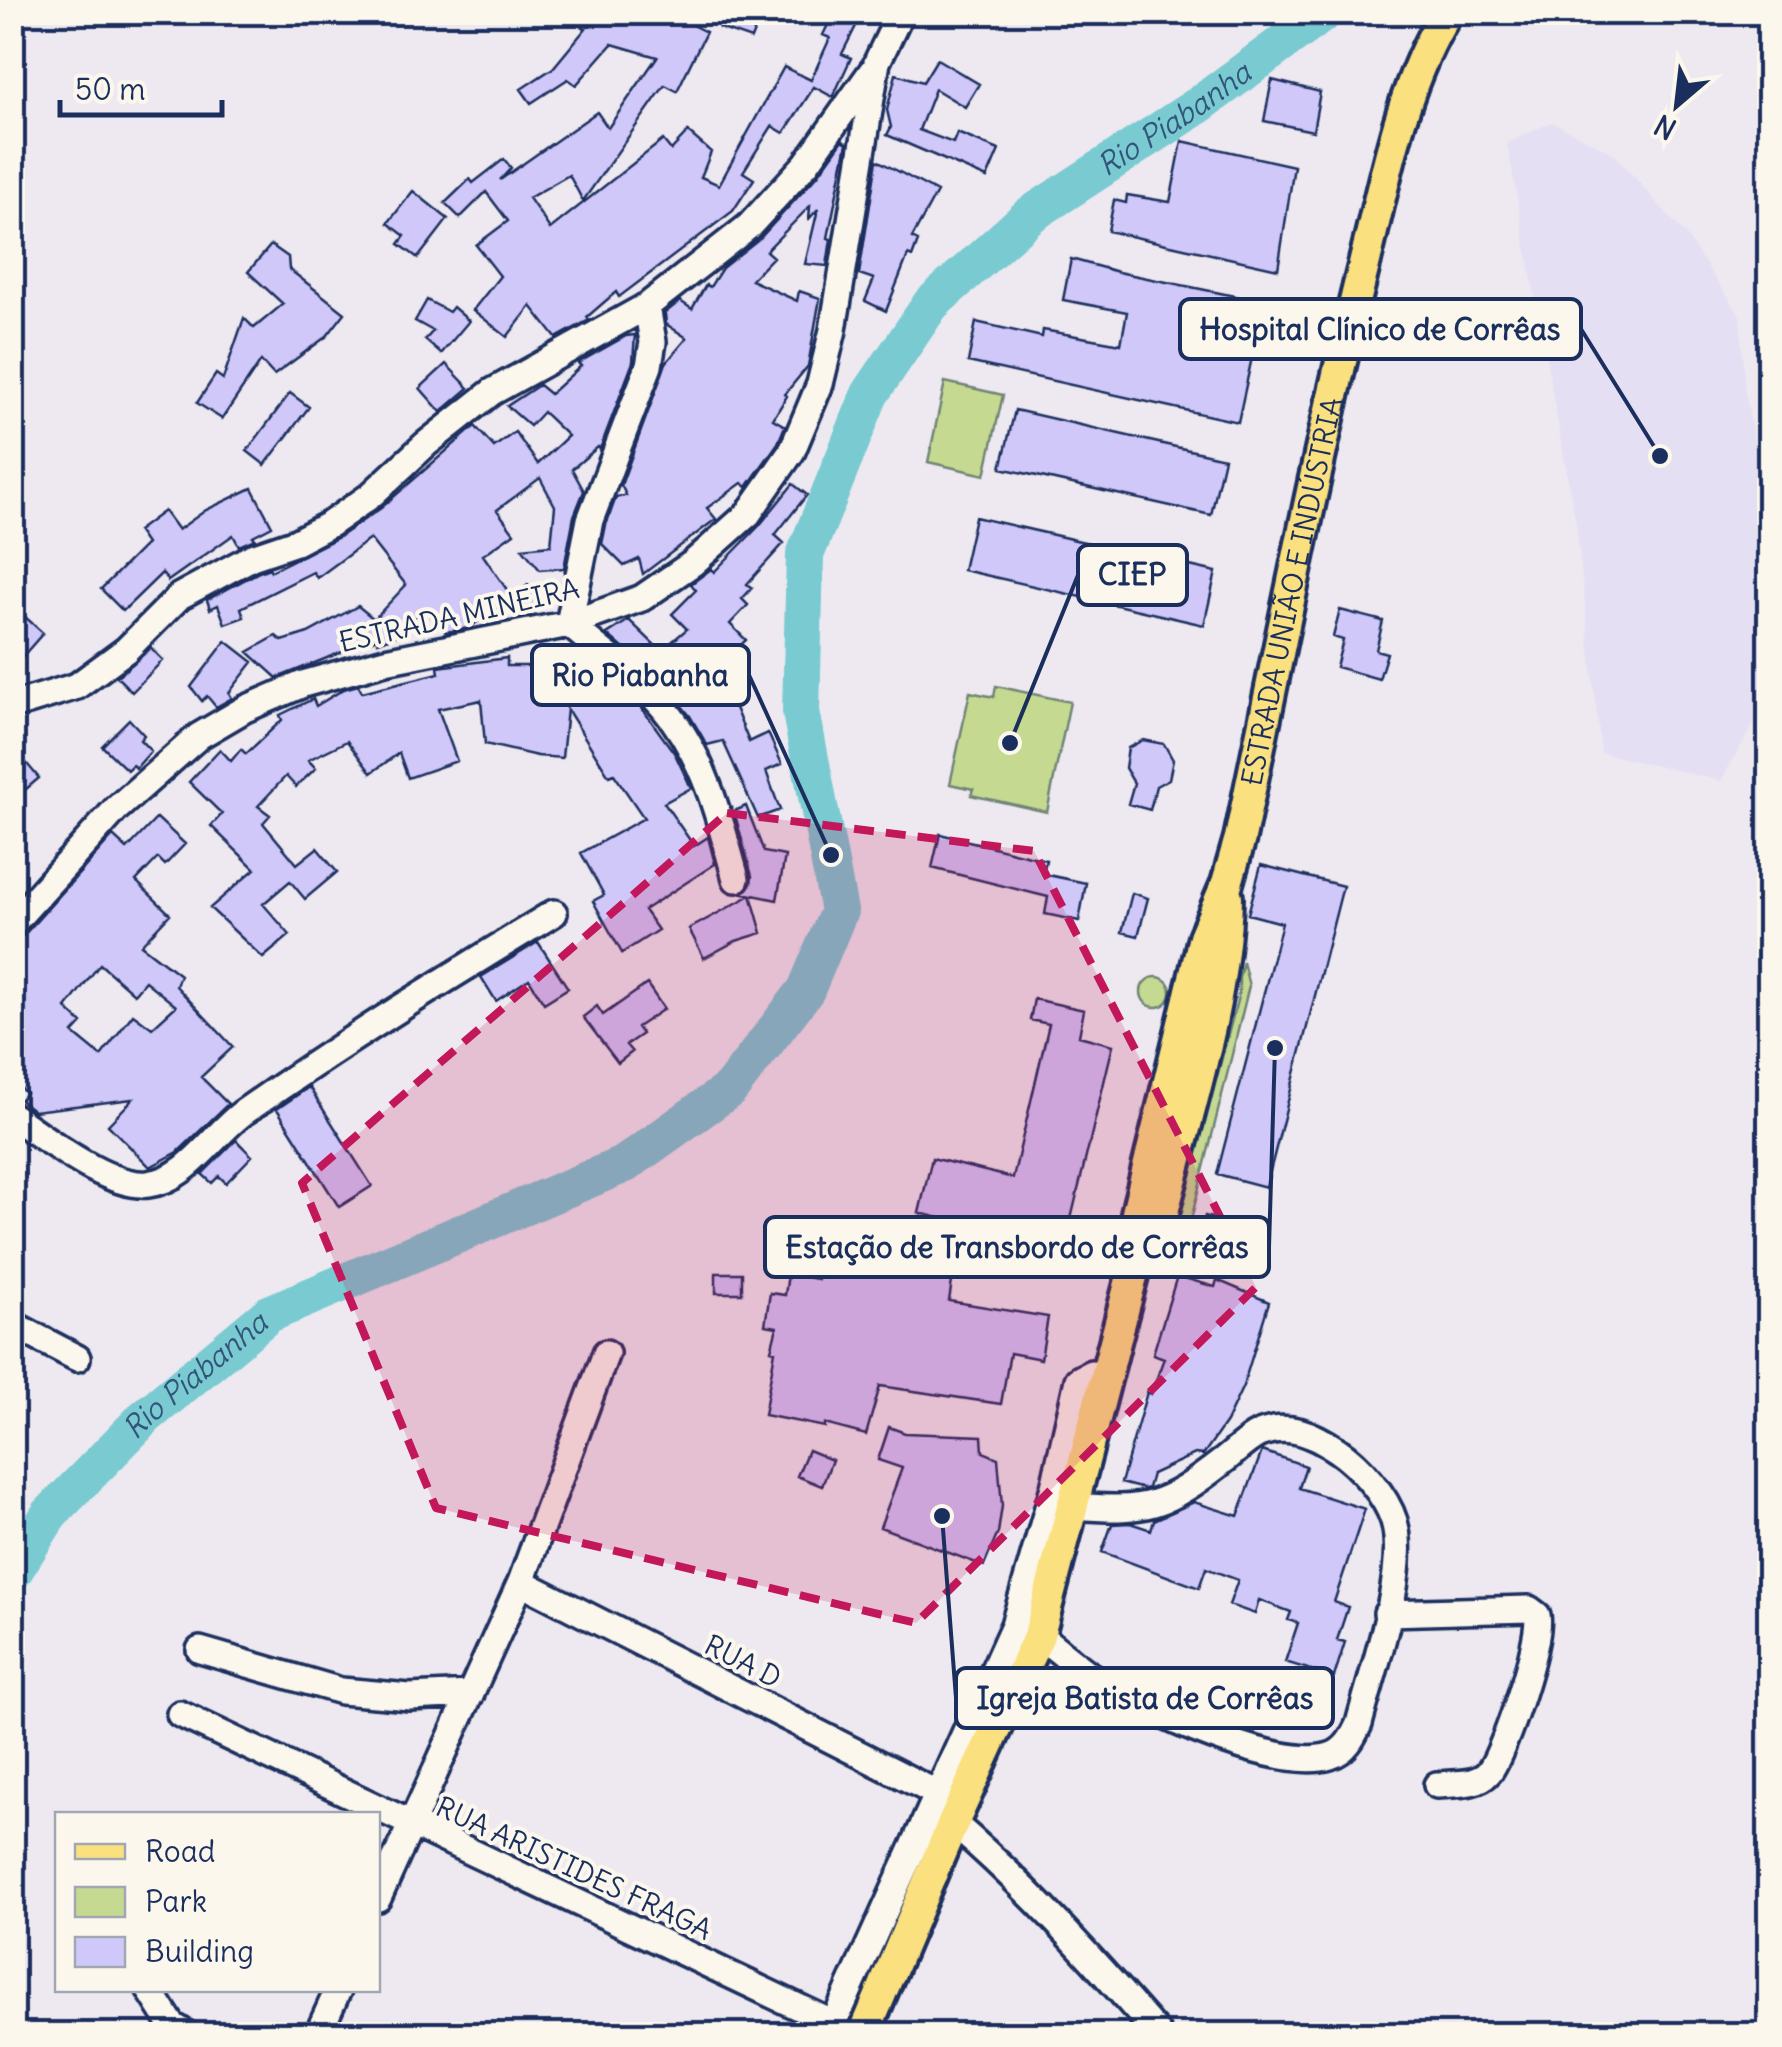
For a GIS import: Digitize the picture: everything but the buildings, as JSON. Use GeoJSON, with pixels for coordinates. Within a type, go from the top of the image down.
{"type":"FeatureCollection","features":[{"type":"Feature","properties":{"kind":"main road","name":"ESTRADA UNIÃO E INDÚSTRIA"},"geometry":{"type":"LineString","coordinates":[[847,2025],[953,1823],[1039,1635],[1139,1250],[1137,1214],[1193,978],[1240,838],[1330,403],[1390,160],[1416,76],[1447,12]]}},
{"type":"Feature","properties":{"kind":"street","name":"ESTRADA MINEIRA"},"geometry":{"type":"LineString","coordinates":[[12,924],[116,809],[199,736],[245,709],[303,684],[386,661],[569,624],[642,598],[693,563],[748,514],[792,451],[820,384],[833,330],[877,62],[901,12]]}},
{"type":"Feature","properties":{"kind":"street"},"geometry":{"type":"LineString","coordinates":[[12,706],[77,686],[126,650],[180,596],[239,563],[296,542],[330,524],[370,496],[426,444],[492,392],[647,306],[749,226],[806,164],[877,62]]}},
{"type":"Feature","properties":{"kind":"street"},"geometry":{"type":"LineString","coordinates":[[647,306],[653,342],[650,366],[590,520],[569,624],[662,705],[691,746],[736,878]]}},
{"type":"Feature","properties":{"kind":"street"},"geometry":{"type":"LineString","coordinates":[[12,1116],[107,1175],[143,1184],[168,1180],[238,1116],[349,1038],[554,913]]}},
{"type":"Feature","properties":{"kind":"street"},"geometry":{"type":"LineString","coordinates":[[12,1324],[77,1358]]}},
{"type":"Feature","properties":{"kind":"street"},"geometry":{"type":"LineString","coordinates":[[380,1893],[520,1582],[606,1353]]}},
{"type":"Feature","properties":{"kind":"street"},"geometry":{"type":"LineString","coordinates":[[847,2025],[938,1794],[1014,1626],[1054,1487],[1078,1380],[1090,1373],[1108,1377]]}},
{"type":"Feature","properties":{"kind":"street"},"geometry":{"type":"LineString","coordinates":[[1039,1635],[1100,1682],[1136,1702],[1189,1727],[1299,1759],[1331,1756],[1350,1743],[1359,1724],[1387,1613],[1398,1547],[1394,1519],[1372,1485],[1344,1454],[1302,1431],[1283,1428],[1256,1435],[1177,1494],[1152,1506],[1126,1510],[1074,1506]]}},
{"type":"Feature","properties":{"kind":"street","name":"RUA D"},"geometry":{"type":"LineString","coordinates":[[520,1582],[938,1794]]}},
{"type":"Feature","properties":{"kind":"street"},"geometry":{"type":"LineString","coordinates":[[1387,1613],[1529,1609],[1537,1616],[1538,1637],[1504,1743],[1489,1772],[1478,1782],[1437,1785]]}},
{"type":"Feature","properties":{"kind":"street"},"geometry":{"type":"LineString","coordinates":[[200,1650],[342,1691],[410,1696],[470,1694]]}},
{"type":"Feature","properties":{"kind":"street","name":"RUA ARISTIDES FRAGA"},"geometry":{"type":"LineString","coordinates":[[180,1714],[847,2025]]}},
{"type":"Feature","properties":{"kind":"street"},"geometry":{"type":"LineString","coordinates":[[953,1823],[1044,1906],[1158,2034]]}},
{"type":"Feature","properties":{"kind":"street"},"geometry":{"type":"LineString","coordinates":[[151,1992],[172,2024],[186,2034]]}},
{"type":"Feature","properties":{"kind":"street"},"geometry":{"type":"LineString","coordinates":[[318,2034],[337,1992]]}},
{"type":"Feature","properties":{"kind":"highlighted area"},"geometry":{"type":"Polygon","coordinates":[[[727,813],[1034,851],[1256,1287],[916,1623],[436,1508],[302,1183],[727,813]]]}},
{"type":"Feature","properties":{"kind":"shaded area"},"geometry":{"type":"Polygon","coordinates":[[[1552,122],[1613,153],[1685,234],[1740,315],[1745,392],[1769,519],[1770,665],[1755,722],[1721,781],[1601,753],[1576,524],[1507,143],[1552,122]]]}},
{"type":"Feature","properties":{"kind":"green space"},"geometry":{"type":"Polygon","coordinates":[[[945,382],[1003,395],[985,475],[928,462],[945,382]]]}},
{"type":"Feature","properties":{"kind":"green space"},"geometry":{"type":"Polygon","coordinates":[[[996,686],[1070,702],[1047,812],[971,795],[973,789],[950,784],[970,692],[994,697],[996,686]]]}},
{"type":"Feature","properties":{"kind":"green space"},"geometry":{"type":"Polygon","coordinates":[[[1243,962],[1249,986],[1190,1224],[1189,1249],[1173,1245],[1239,993],[1243,962]]]}},
{"type":"Feature","properties":{"kind":"green space"},"geometry":{"type":"Polygon","coordinates":[[[1156,977],[1167,981],[1171,992],[1167,1003],[1156,1007],[1145,1003],[1141,992],[1145,981],[1156,977]]]}},
{"type":"Feature","properties":{"kind":"waterway","name":"Rio Piabanha"},"geometry":{"type":"LineString","coordinates":[[12,1574],[49,1515],[145,1417],[269,1314],[625,1164],[730,1089],[806,990],[839,911],[801,712],[805,555],[870,394],[931,304],[1030,215],[1196,107],[1325,12]]}},
{"type":"Feature","properties":{"kind":"place","name":"Hospital Clínico de Corrêas"},"geometry":{"type":"Point","coordinates":[1660,456]}},
{"type":"Feature","properties":{"kind":"place","name":"CIEP"},"geometry":{"type":"Point","coordinates":[1010,743]}},
{"type":"Feature","properties":{"kind":"place","name":"Rio Piabanha"},"geometry":{"type":"Point","coordinates":[831,855]}},
{"type":"Feature","properties":{"kind":"place","name":"Estação de Transbordo de Corrêas"},"geometry":{"type":"Point","coordinates":[1275,1048]}},
{"type":"Feature","properties":{"kind":"place","name":"Igreja Batista de Corrêas"},"geometry":{"type":"Point","coordinates":[942,1516]}}]}
